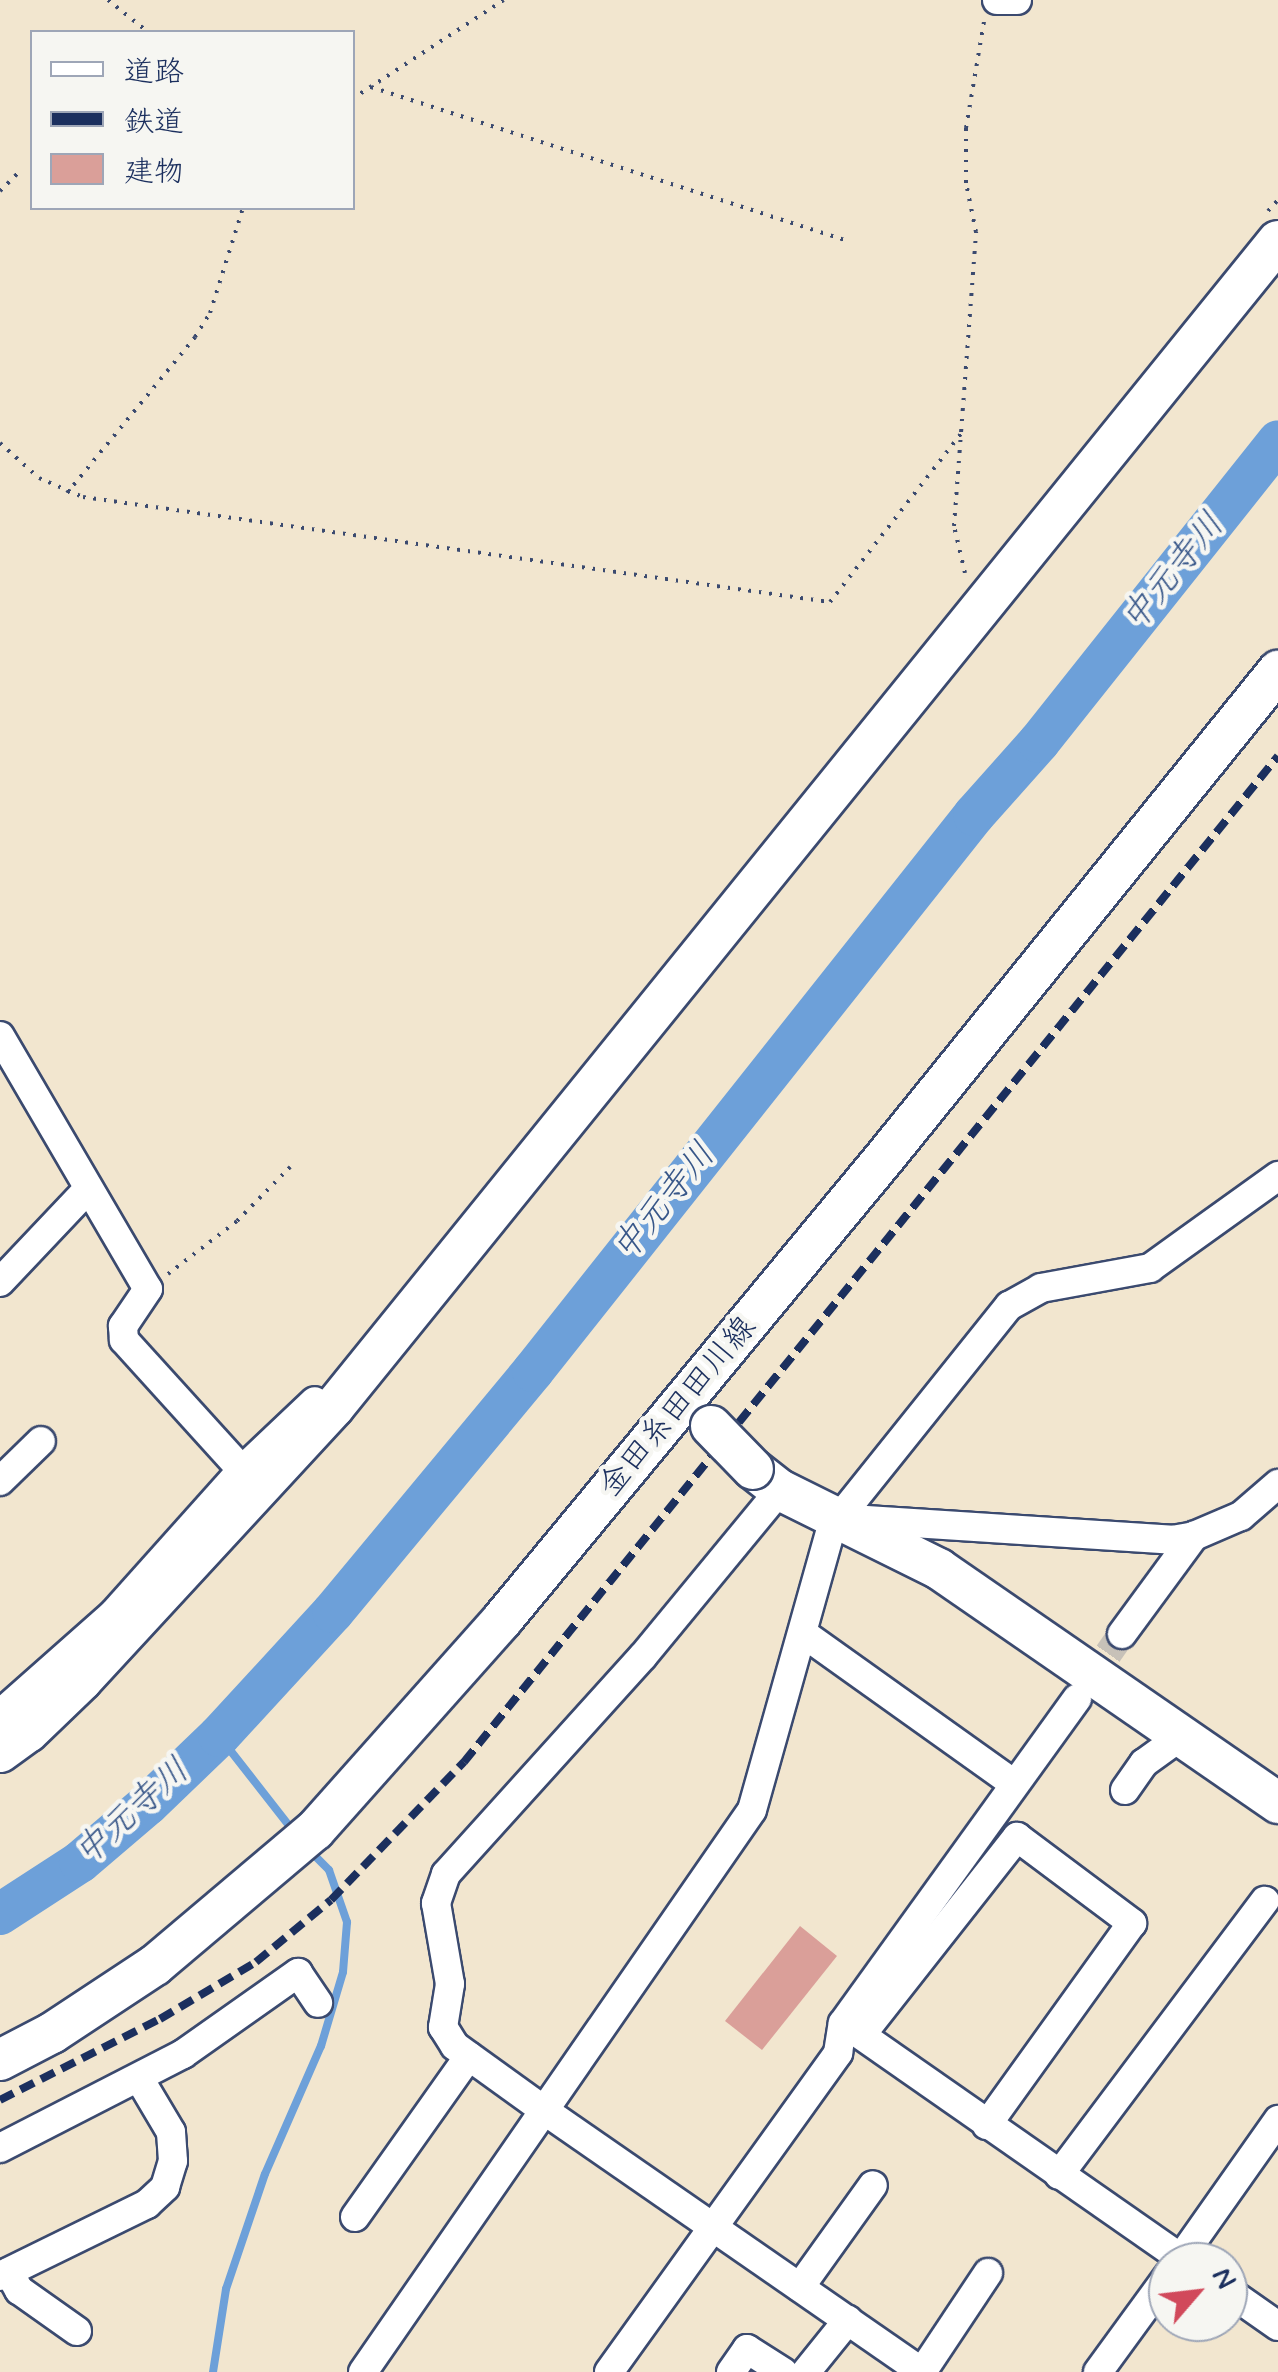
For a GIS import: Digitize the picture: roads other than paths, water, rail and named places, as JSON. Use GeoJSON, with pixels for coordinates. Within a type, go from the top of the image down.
{"type":"FeatureCollection","features":[{"type":"Feature","properties":{"kind":"street"},"geometry":{"type":"LineString","coordinates":[[991,7],[1016,0]]}},
{"type":"Feature","properties":{"kind":"street"},"geometry":{"type":"LineString","coordinates":[[0,1752],[28,1732],[150,1609],[360,1375],[1278,241]]}},
{"type":"Feature","properties":{"kind":"street","name":"金田糸田田川線"},"geometry":{"type":"LineString","coordinates":[[0,2060],[52,2033],[155,1965],[315,1830],[502,1620],[697,1413],[1278,671]]}},
{"type":"Feature","properties":{"kind":"street"},"geometry":{"type":"LineString","coordinates":[[0,1036],[148,1289],[124,1326],[124,1340],[242,1470]]}},
{"type":"Feature","properties":{"kind":"street"},"geometry":{"type":"LineString","coordinates":[[839,1518],[1010,1306],[1041,1288],[1150,1268],[1278,1176]]}},
{"type":"Feature","properties":{"kind":"street"},"geometry":{"type":"LineString","coordinates":[[0,1282],[88,1189]]}},
{"type":"Feature","properties":{"kind":"street"},"geometry":{"type":"LineString","coordinates":[[0,1714],[114,1612],[242,1470],[344,1373],[360,1375]]}},
{"type":"Feature","properties":{"kind":"street"},"geometry":{"type":"LineString","coordinates":[[697,1413],[766,1480],[939,1569],[1278,1804]]}},
{"type":"Feature","properties":{"kind":"street"},"geometry":{"type":"LineString","coordinates":[[0,1481],[41,1442]]}},
{"type":"Feature","properties":{"kind":"street"},"geometry":{"type":"LineString","coordinates":[[766,1480],[643,1656],[446,1874],[436,1903],[450,1984],[442,2027],[469,2056],[545,2111],[922,2372],[988,2274]]}},
{"type":"Feature","properties":{"kind":"street"},"geometry":{"type":"LineString","coordinates":[[363,2372],[752,1810],[834,1518],[1172,1540],[1194,1536],[1240,1516],[1278,1484]]}},
{"type":"Feature","properties":{"kind":"street"},"geometry":{"type":"LineString","coordinates":[[1122,1634],[1194,1536]]}},
{"type":"Feature","properties":{"kind":"street"},"geometry":{"type":"LineString","coordinates":[[804,1634],[1013,1783]]}},
{"type":"Feature","properties":{"kind":"street"},"geometry":{"type":"LineString","coordinates":[[609,2372],[838,2053],[1013,1783],[1077,1698]]}},
{"type":"Feature","properties":{"kind":"street"},"geometry":{"type":"LineString","coordinates":[[1126,1790],[1144,1763],[1180,1737]]}},
{"type":"Feature","properties":{"kind":"street"},"geometry":{"type":"LineString","coordinates":[[852,2028],[1017,1838],[1132,1923],[987,2125]]}},
{"type":"Feature","properties":{"kind":"street"},"geometry":{"type":"LineString","coordinates":[[1059,2175],[1266,1901]]}},
{"type":"Feature","properties":{"kind":"street"},"geometry":{"type":"LineString","coordinates":[[0,2148],[183,2054],[298,1973],[318,2002]]}},
{"type":"Feature","properties":{"kind":"street"},"geometry":{"type":"LineString","coordinates":[[852,2028],[1148,2242]]}},
{"type":"Feature","properties":{"kind":"street"},"geometry":{"type":"LineString","coordinates":[[354,2216],[469,2056]]}},
{"type":"Feature","properties":{"kind":"street"},"geometry":{"type":"LineString","coordinates":[[77,2331],[4,2274],[147,2204],[165,2188],[174,2160],[171,2132],[139,2078]]}},
{"type":"Feature","properties":{"kind":"street"},"geometry":{"type":"LineString","coordinates":[[1194,2242],[1278,2120]]}},
{"type":"Feature","properties":{"kind":"street"},"geometry":{"type":"LineString","coordinates":[[800,2287],[873,2184]]}},
{"type":"Feature","properties":{"kind":"street"},"geometry":{"type":"LineString","coordinates":[[1098,2372],[1148,2305]]}},
{"type":"Feature","properties":{"kind":"street"},"geometry":{"type":"LineString","coordinates":[[1248,2305],[1278,2326]]}},
{"type":"Feature","properties":{"kind":"street"},"geometry":{"type":"LineString","coordinates":[[806,2372],[848,2320]]}},
{"type":"Feature","properties":{"kind":"street"},"geometry":{"type":"LineString","coordinates":[[730,2372],[748,2349],[784,2372]]}},
{"type":"Feature","properties":{"kind":"waterway","name":"中元寺川"},"geometry":{"type":"LineString","coordinates":[[0,1914],[80,1862],[148,1804],[219,1736],[333,1612],[533,1371],[974,815],[1039,742],[1278,442]]}},
{"type":"Feature","properties":{"kind":"waterway"},"geometry":{"type":"LineString","coordinates":[[219,1736],[294,1832]]}},
{"type":"Feature","properties":{"kind":"waterway"},"geometry":{"type":"LineString","coordinates":[[213,2372],[226,2289],[265,2174],[321,2046],[343,1972],[347,1922],[329,1870],[309,1850]]}},
{"type":"Feature","properties":{"kind":"tunnel"},"geometry":{"type":"LineString","coordinates":[[1084,1688],[1122,1634]]}},
{"type":"Feature","properties":{"kind":"railway"},"geometry":{"type":"LineString","coordinates":[[0,2100],[160,2019],[256,1962],[331,1900],[464,1762],[1278,756]]}}]}
